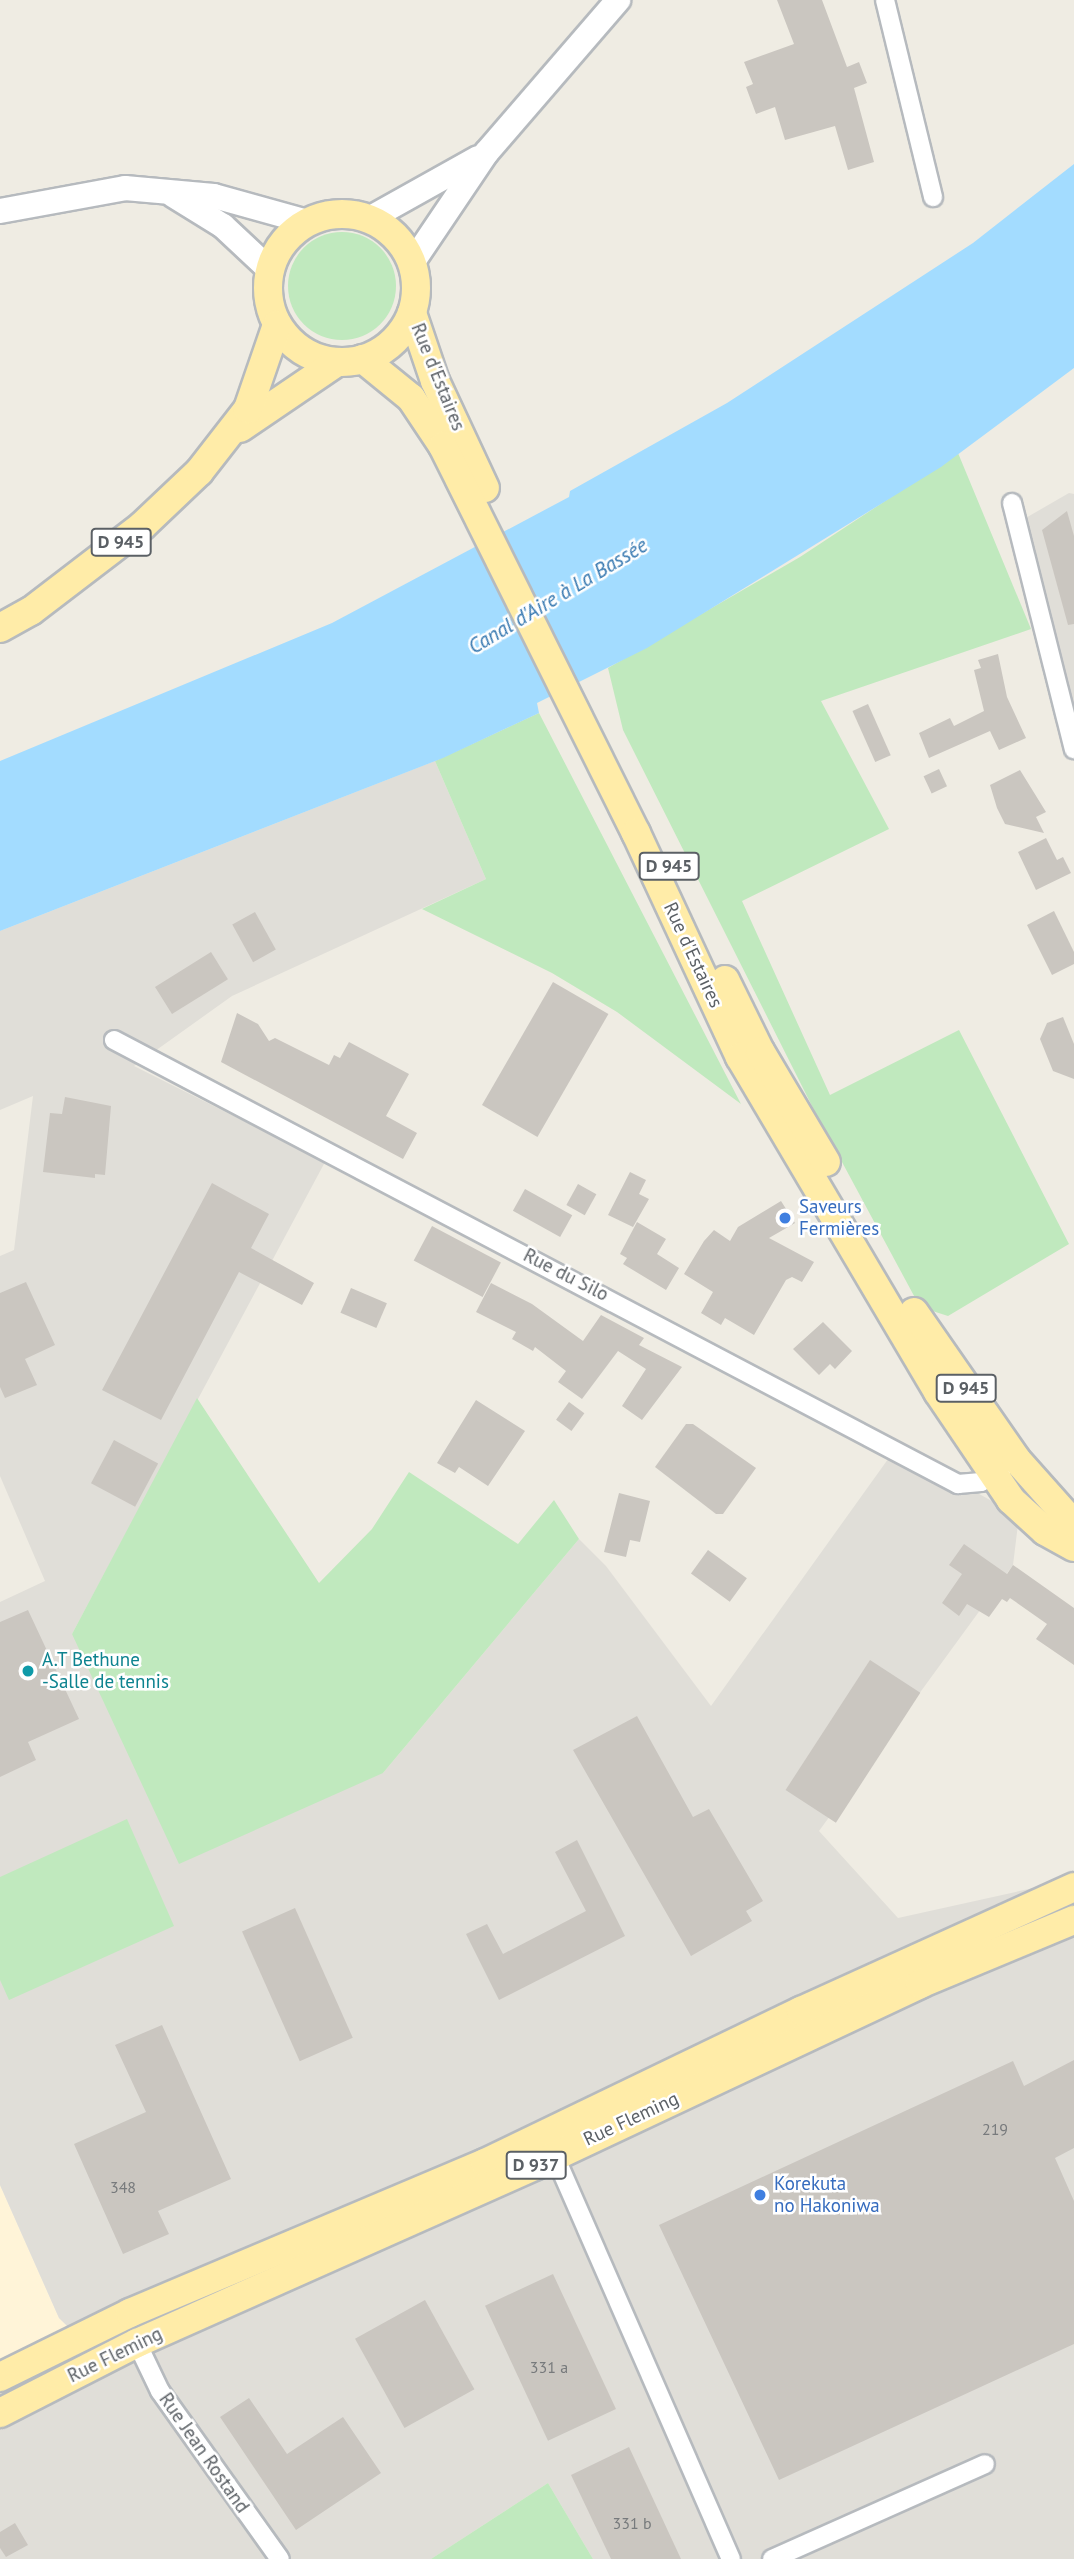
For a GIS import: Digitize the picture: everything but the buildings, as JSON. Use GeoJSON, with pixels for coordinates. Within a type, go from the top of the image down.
{"type":"FeatureCollection","features":[{"type":"Feature","properties":{"kind":"main road"},"geometry":{"type":"LineString","coordinates":[[412,263],[487,152],[618,0]]}},
{"type":"Feature","properties":{"kind":"main road"},"geometry":{"type":"LineString","coordinates":[[369,219],[487,152]]}},
{"type":"Feature","properties":{"kind":"main road"},"geometry":{"type":"LineString","coordinates":[[0,211],[94,191],[166,191],[226,198],[308,222]]}},
{"type":"Feature","properties":{"kind":"main road"},"geometry":{"type":"LineString","coordinates":[[166,191],[223,226],[270,270]]}},
{"type":"Feature","properties":{"kind":"main road"},"geometry":{"type":"LineString","coordinates":[[327,215],[369,219],[395,236],[412,263],[416,288],[412,313],[393,342],[350,361],[302,351],[277,325],[269,298],[270,270],[284,242],[308,222],[327,215]]}},
{"type":"Feature","properties":{"kind":"main road","name":"Rue d'Estaires"},"geometry":{"type":"LineString","coordinates":[[412,313],[435,381],[464,442],[486,510]]}},
{"type":"Feature","properties":{"kind":"main road","name":"D 945"},"geometry":{"type":"LineString","coordinates":[[0,628],[31,611],[142,526],[199,472],[247,409],[277,325]]}},
{"type":"Feature","properties":{"kind":"main road","name":"Rue d'Estaires"},"geometry":{"type":"LineString","coordinates":[[350,361],[411,398],[486,510]]}},
{"type":"Feature","properties":{"kind":"main road","name":"D 945"},"geometry":{"type":"LineString","coordinates":[[227,438],[350,361]]}},
{"type":"Feature","properties":{"kind":"main road","name":"D 945"},"geometry":{"type":"LineString","coordinates":[[486,510],[571,685],[760,1051],[928,1335],[1016,1459],[1071,1522]]}},
{"type":"Feature","properties":{"kind":"main road","name":"Rue d'Estaires"},"geometry":{"type":"LineString","coordinates":[[571,685],[740,1057],[992,1477]]}},
{"type":"Feature","properties":{"kind":"main road","name":"D 945"},"geometry":{"type":"LineString","coordinates":[[992,1477],[1045,1531],[1074,1547]]}},
{"type":"Feature","properties":{"kind":"main road","name":"Rue Fleming"},"geometry":{"type":"LineString","coordinates":[[0,2377],[130,2313],[485,2162],[826,1999],[1074,1887]]}},
{"type":"Feature","properties":{"kind":"main road","name":"Rue Fleming"},"geometry":{"type":"LineString","coordinates":[[0,2413],[137,2343],[920,1984],[1074,1920]]}},
{"type":"Feature","properties":{"kind":"street"},"geometry":{"type":"LineString","coordinates":[[885,0],[933,197]]}},
{"type":"Feature","properties":{"kind":"street"},"geometry":{"type":"LineString","coordinates":[[1012,503],[1074,750]]}},
{"type":"Feature","properties":{"kind":"street","name":"Rue du Silo"},"geometry":{"type":"LineString","coordinates":[[114,1040],[958,1484],[992,1477],[1016,1459]]}},
{"type":"Feature","properties":{"kind":"street"},"geometry":{"type":"LineString","coordinates":[[554,2154],[731,2559]]}},
{"type":"Feature","properties":{"kind":"street","name":"Rue Jean Rostand"},"geometry":{"type":"LineString","coordinates":[[137,2343],[160,2391],[279,2559]]}},
{"type":"Feature","properties":{"kind":"street"},"geometry":{"type":"LineString","coordinates":[[772,2559],[985,2464]]}},
{"type":"Feature","properties":{"kind":"shaded area"},"geometry":{"type":"Polygon","coordinates":[[[1069,493],[1074,494],[1074,715],[1017,523],[1069,493]]]}},
{"type":"Feature","properties":{"kind":"shaded area"},"geometry":{"type":"Polygon","coordinates":[[[435,761],[486,879],[232,996],[134,1066],[325,1162],[72,1634],[383,1773],[579,1539],[606,1566],[711,1706],[896,1448],[1019,1516],[1013,1565],[819,1831],[898,1918],[1074,1879],[1074,2559],[593,2559],[548,2483],[431,2559],[0,2559],[0,2398],[93,2351],[59,2318],[0,2185],[0,1602],[45,1581],[0,1476],[0,1256],[14,1250],[33,1096],[0,1110],[0,931],[435,761]]]}},
{"type":"Feature","properties":{"kind":"shaded area"},"geometry":{"type":"Polygon","coordinates":[[[0,2185],[59,2318],[93,2352],[0,2398],[0,2185]]]}},
{"type":"Feature","properties":{"kind":"green space"},"geometry":{"type":"Polygon","coordinates":[[[342,232],[363,236],[380,248],[392,265],[396,286],[392,307],[380,324],[363,336],[342,340],[321,336],[304,324],[292,307],[288,286],[292,265],[304,248],[321,236],[342,232]]]}},
{"type":"Feature","properties":{"kind":"green space"},"geometry":{"type":"Polygon","coordinates":[[[958,453],[1031,629],[821,701],[889,829],[742,901],[830,1095],[959,1030],[1069,1244],[948,1316],[920,1307],[814,1110],[623,730],[608,668],[800,557],[958,453]]]}},
{"type":"Feature","properties":{"kind":"green space"},"geometry":{"type":"Polygon","coordinates":[[[539,713],[741,1104],[617,1012],[552,973],[422,909],[486,879],[435,761],[539,713]]]}},
{"type":"Feature","properties":{"kind":"green space"},"geometry":{"type":"Polygon","coordinates":[[[197,1398],[319,1583],[372,1529],[409,1472],[518,1544],[554,1500],[579,1539],[383,1773],[179,1864],[72,1634],[197,1398]]]}},
{"type":"Feature","properties":{"kind":"green space"},"geometry":{"type":"Polygon","coordinates":[[[127,1819],[174,1926],[9,2000],[0,1980],[0,1877],[127,1819]]]}},
{"type":"Feature","properties":{"kind":"green space"},"geometry":{"type":"Polygon","coordinates":[[[548,2483],[593,2559],[431,2559],[548,2483]]]}},
{"type":"Feature","properties":{"kind":"water","name":"Canal d'Aire à La Bassée"},"geometry":{"type":"Polygon","coordinates":[[[1074,164],[1074,368],[941,467],[647,648],[537,703],[539,713],[443,758],[0,931],[0,761],[332,623],[569,497],[570,491],[727,403],[973,243],[1074,164]]]}},
{"type":"Feature","properties":{"kind":"place","name":"Saveurs Fermières"},"geometry":{"type":"Point","coordinates":[785,1218]}},
{"type":"Feature","properties":{"kind":"place","name":"A.T Bethune -Salle de tennis"},"geometry":{"type":"Point","coordinates":[28,1671]}},
{"type":"Feature","properties":{"kind":"place","name":"Korekuta no Hakoniwa"},"geometry":{"type":"Point","coordinates":[760,2195]}}]}
